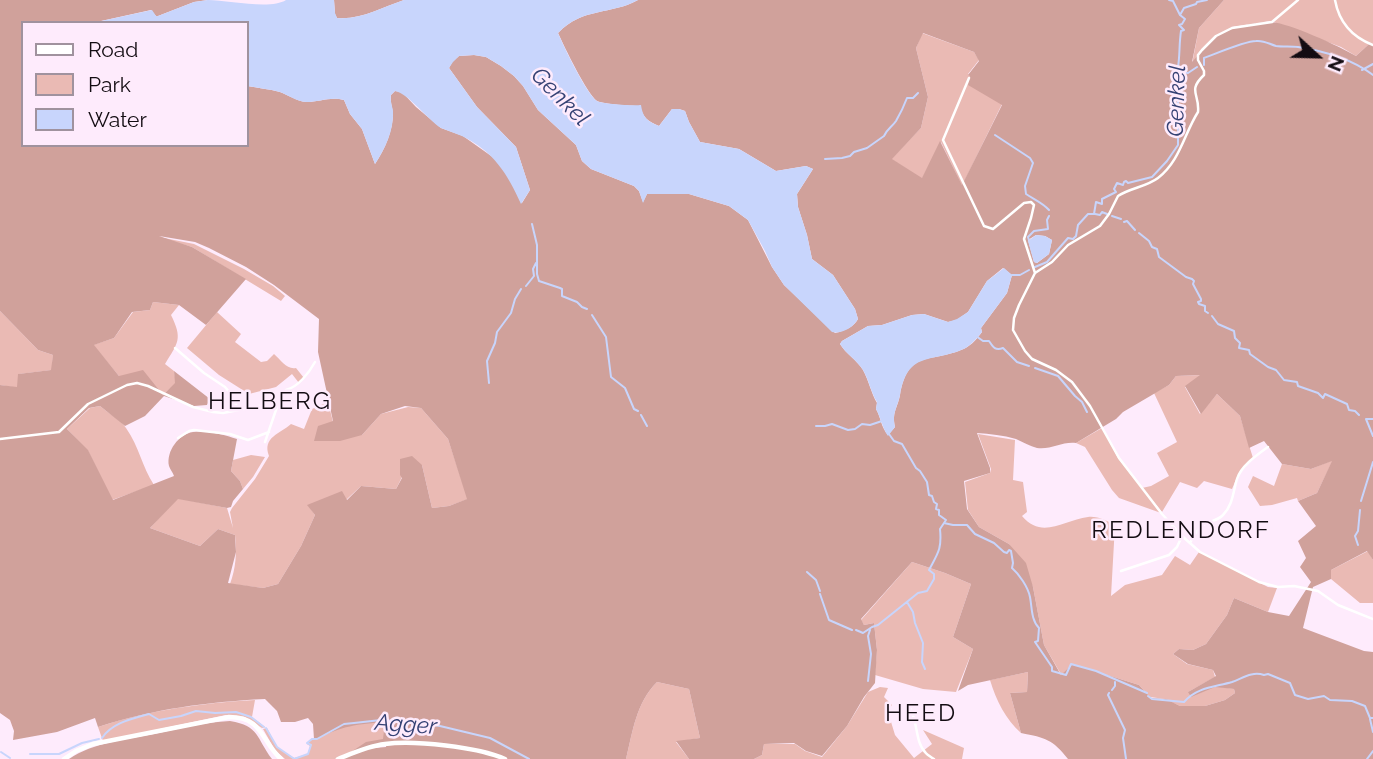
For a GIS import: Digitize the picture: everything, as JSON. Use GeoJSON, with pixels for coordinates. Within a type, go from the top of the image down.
{"type":"FeatureCollection","features":[{"type":"Feature","properties":{"kind":"main road"},"geometry":{"type":"LineString","coordinates":[[64,759],[93,744],[229,717],[247,720],[261,730],[281,759]]}},
{"type":"Feature","properties":{"kind":"main road"},"geometry":{"type":"LineString","coordinates":[[338,759],[374,746],[406,743],[477,750],[505,759]]}},
{"type":"Feature","properties":{"kind":"street"},"geometry":{"type":"LineString","coordinates":[[1298,0],[1272,22],[1232,28],[1216,36],[1202,50],[1198,60],[1204,75],[1194,87],[1198,112],[1169,168],[1155,180],[1118,196],[1100,226],[1068,245],[1052,262],[1035,274],[1019,305],[1013,330],[1032,359],[1056,370],[1072,382],[1090,406],[1119,458],[1182,537],[1200,552],[1259,582],[1318,591],[1338,605],[1373,619]]}},
{"type":"Feature","properties":{"kind":"street"},"geometry":{"type":"LineString","coordinates":[[1335,0],[1341,21],[1361,39],[1373,45]]}},
{"type":"Feature","properties":{"kind":"street"},"geometry":{"type":"LineString","coordinates":[[969,78],[943,140],[984,226],[993,229],[1024,203],[1031,202],[1034,205],[1024,239],[1035,274]]}},
{"type":"Feature","properties":{"kind":"street"},"geometry":{"type":"LineString","coordinates":[[174,348],[225,387],[238,409]]}},
{"type":"Feature","properties":{"kind":"street"},"geometry":{"type":"LineString","coordinates":[[265,442],[286,390],[293,388],[308,374],[315,362]]}},
{"type":"Feature","properties":{"kind":"street"},"geometry":{"type":"LineString","coordinates":[[0,439],[59,432],[88,404],[136,383],[193,407],[223,413],[238,409],[277,407]]}},
{"type":"Feature","properties":{"kind":"street"},"geometry":{"type":"LineString","coordinates":[[178,438],[194,430],[248,440],[269,432]]}},
{"type":"Feature","properties":{"kind":"street"},"geometry":{"type":"LineString","coordinates":[[1190,543],[1196,532],[1217,520],[1230,507],[1237,477],[1252,459],[1268,447]]}},
{"type":"Feature","properties":{"kind":"street"},"geometry":{"type":"LineString","coordinates":[[1122,571],[1169,555],[1182,537]]}},
{"type":"Feature","properties":{"kind":"street"},"geometry":{"type":"LineString","coordinates":[[909,706],[917,724],[919,743],[934,759]]}},
{"type":"Feature","properties":{"kind":"green space"},"geometry":{"type":"Polygon","coordinates":[[[1224,0],[1373,0],[1373,44],[1369,44],[1356,56],[1341,47],[1271,21],[1232,27],[1200,53],[1192,64],[1199,28],[1224,0]]]}},
{"type":"Feature","properties":{"kind":"green space"},"geometry":{"type":"Polygon","coordinates":[[[922,33],[974,52],[979,60],[968,74],[1002,104],[962,186],[941,142],[922,179],[891,159],[921,128],[928,97],[916,48],[922,33]]]}},
{"type":"Feature","properties":{"kind":"green space"},"geometry":{"type":"Polygon","coordinates":[[[154,236],[194,244],[244,269],[285,296],[281,301],[192,247],[154,236]]]}},
{"type":"Feature","properties":{"kind":"green space"},"geometry":{"type":"Polygon","coordinates":[[[153,302],[179,305],[171,315],[177,330],[177,341],[165,364],[174,371],[176,383],[163,395],[119,376],[93,345],[114,338],[133,312],[150,310],[153,302]]]}},
{"type":"Feature","properties":{"kind":"green space"},"geometry":{"type":"Polygon","coordinates":[[[0,311],[38,350],[53,355],[52,370],[19,374],[18,388],[0,385],[0,311]]]}},
{"type":"Feature","properties":{"kind":"green space"},"geometry":{"type":"Polygon","coordinates":[[[217,312],[241,334],[235,342],[261,362],[267,361],[274,354],[287,366],[296,368],[304,378],[299,383],[292,374],[276,387],[249,394],[219,375],[187,348],[217,312]]]}},
{"type":"Feature","properties":{"kind":"green space"},"geometry":{"type":"Polygon","coordinates":[[[1202,375],[1185,387],[1200,414],[1217,394],[1240,416],[1253,458],[1237,477],[1232,489],[1204,481],[1197,488],[1180,482],[1162,512],[1142,488],[1169,476],[1157,453],[1177,442],[1154,393],[1169,385],[1176,376],[1202,375]]]}},
{"type":"Feature","properties":{"kind":"green space"},"geometry":{"type":"Polygon","coordinates":[[[328,402],[333,422],[362,435],[381,414],[408,407],[421,408],[448,439],[468,499],[449,506],[432,508],[422,465],[402,477],[396,489],[361,486],[346,500],[308,505],[315,515],[301,546],[278,584],[263,588],[230,584],[234,572],[235,535],[218,529],[200,546],[150,528],[177,498],[227,508],[233,528],[230,512],[269,456],[267,450],[270,440],[291,424],[304,429],[312,409],[328,402]]]}},
{"type":"Feature","properties":{"kind":"green space"},"geometry":{"type":"Polygon","coordinates":[[[100,406],[126,428],[154,485],[112,500],[88,451],[67,429],[90,408],[100,406]]]}},
{"type":"Feature","properties":{"kind":"green space"},"geometry":{"type":"Polygon","coordinates":[[[1102,428],[1118,458],[1161,513],[1119,498],[1085,447],[1076,443],[1102,428]]]}},
{"type":"Feature","properties":{"kind":"green space"},"geometry":{"type":"Polygon","coordinates":[[[978,434],[1015,440],[1013,480],[1023,482],[1027,512],[1022,516],[1030,523],[1045,528],[1092,517],[1115,525],[1111,596],[1125,585],[1162,575],[1175,556],[1190,565],[1199,552],[1268,587],[1277,588],[1268,612],[1234,598],[1227,615],[1206,644],[1193,650],[1179,649],[1173,654],[1187,664],[1213,670],[1215,677],[1188,692],[1215,686],[1234,689],[1235,693],[1225,700],[1205,706],[1180,706],[1165,699],[1150,697],[1139,685],[1073,664],[1062,676],[1044,645],[1033,587],[1009,544],[979,527],[968,510],[965,482],[990,473],[991,469],[978,434]]]}},
{"type":"Feature","properties":{"kind":"green space"},"geometry":{"type":"Polygon","coordinates":[[[251,455],[265,457],[243,489],[231,471],[233,460],[251,455]]]}},
{"type":"Feature","properties":{"kind":"green space"},"geometry":{"type":"Polygon","coordinates":[[[1333,460],[1317,493],[1298,501],[1297,498],[1260,506],[1248,487],[1253,476],[1274,486],[1282,464],[1311,469],[1333,460]]]}},
{"type":"Feature","properties":{"kind":"green space"},"geometry":{"type":"Polygon","coordinates":[[[1368,551],[1373,560],[1373,603],[1360,603],[1331,579],[1331,570],[1368,551]]]}},
{"type":"Feature","properties":{"kind":"green space"},"geometry":{"type":"Polygon","coordinates":[[[912,562],[971,584],[953,637],[973,649],[956,692],[923,689],[875,675],[877,650],[874,623],[864,625],[861,620],[912,562]]]}},
{"type":"Feature","properties":{"kind":"green space"},"geometry":{"type":"Polygon","coordinates":[[[1028,672],[1027,692],[1010,693],[1021,733],[1002,709],[990,680],[1028,672]]]}},
{"type":"Feature","properties":{"kind":"green space"},"geometry":{"type":"Polygon","coordinates":[[[657,682],[689,689],[700,738],[676,742],[689,759],[626,759],[640,708],[657,682]]]}},
{"type":"Feature","properties":{"kind":"green space"},"geometry":{"type":"Polygon","coordinates":[[[880,687],[888,688],[884,697],[892,705],[888,712],[895,735],[914,758],[932,744],[923,730],[964,748],[962,759],[754,759],[762,755],[764,744],[795,744],[822,757],[847,726],[868,692],[880,687]]]}},
{"type":"Feature","properties":{"kind":"green space"},"geometry":{"type":"Polygon","coordinates":[[[255,700],[252,717],[265,727],[262,728],[245,717],[226,715],[103,741],[98,727],[176,708],[255,700]]]}},
{"type":"Feature","properties":{"kind":"green space"},"geometry":{"type":"Polygon","coordinates":[[[344,716],[385,722],[385,739],[335,759],[285,759],[275,750],[263,729],[267,728],[277,747],[294,758],[308,754],[310,746],[307,744],[312,738],[317,739],[344,716]]]}},
{"type":"Feature","properties":{"kind":"shaded area"},"geometry":{"type":"Polygon","coordinates":[[[0,0],[208,0],[194,2],[158,16],[151,10],[101,21],[21,21],[21,147],[248,147],[248,86],[280,92],[306,102],[344,100],[350,114],[362,129],[375,164],[390,133],[393,120],[391,95],[395,91],[402,92],[441,128],[463,136],[494,158],[505,171],[522,203],[530,190],[516,147],[477,107],[449,68],[459,56],[486,57],[514,76],[538,110],[576,145],[582,161],[591,169],[634,186],[643,202],[647,194],[689,194],[729,206],[748,220],[784,285],[835,333],[848,328],[858,319],[855,309],[833,275],[812,259],[797,194],[813,169],[806,166],[776,171],[739,149],[700,142],[685,111],[679,109],[672,109],[659,126],[646,119],[640,106],[597,101],[582,80],[558,33],[577,19],[638,0],[1224,0],[1199,28],[1192,62],[1219,35],[1237,27],[1264,22],[1279,23],[1301,31],[1356,56],[1369,44],[1373,45],[1373,560],[1367,551],[1331,570],[1331,579],[1313,587],[1303,628],[1373,652],[1373,759],[1068,759],[1048,740],[1021,733],[1010,693],[1027,692],[1028,672],[968,685],[958,691],[973,649],[953,637],[971,584],[912,562],[861,619],[864,625],[874,623],[877,650],[875,683],[847,726],[822,756],[806,751],[794,743],[764,744],[762,755],[754,759],[689,759],[676,741],[700,738],[689,689],[657,682],[640,708],[626,759],[342,759],[364,749],[386,747],[363,748],[348,754],[366,742],[383,739],[385,722],[350,726],[314,739],[313,724],[308,718],[281,722],[277,711],[265,699],[180,707],[98,727],[95,718],[57,732],[13,740],[14,731],[10,720],[0,713],[0,385],[17,387],[18,374],[51,370],[53,355],[38,350],[0,311],[0,0]],[[923,33],[916,48],[928,97],[921,128],[892,159],[922,178],[940,141],[962,185],[1002,105],[968,85],[968,75],[979,61],[974,52],[923,33]],[[1036,235],[1028,240],[1034,262],[1037,263],[1049,254],[1052,240],[1036,235]],[[159,236],[192,247],[246,279],[206,325],[179,305],[153,302],[150,310],[132,312],[114,338],[94,345],[119,376],[143,370],[163,395],[175,383],[174,371],[210,399],[207,405],[194,406],[164,396],[145,416],[125,426],[100,406],[89,408],[67,429],[88,450],[113,500],[174,476],[169,466],[170,455],[175,444],[188,433],[210,432],[237,439],[231,471],[243,489],[231,507],[178,499],[150,528],[200,546],[218,529],[235,535],[236,552],[228,583],[263,588],[278,584],[301,546],[315,515],[307,505],[342,491],[347,500],[361,486],[396,489],[402,478],[400,459],[412,456],[422,465],[432,508],[449,506],[467,499],[448,439],[421,408],[405,406],[381,414],[362,435],[340,441],[314,441],[318,426],[333,421],[318,352],[319,319],[246,267],[195,242],[159,236]],[[1003,268],[987,281],[968,312],[957,320],[948,322],[924,314],[912,315],[882,325],[868,326],[842,341],[840,344],[845,351],[863,370],[888,435],[895,427],[894,414],[908,371],[922,360],[950,354],[973,343],[1007,293],[1012,275],[1003,268]],[[1200,375],[1176,376],[1169,385],[1076,443],[1037,448],[1016,439],[977,433],[990,473],[964,481],[967,509],[979,527],[1009,544],[1026,563],[1044,645],[1061,675],[1073,664],[1139,685],[1151,698],[1166,699],[1180,706],[1205,706],[1225,700],[1235,693],[1234,689],[1215,687],[1191,697],[1188,692],[1216,676],[1213,670],[1188,664],[1173,654],[1179,649],[1193,650],[1206,644],[1227,615],[1234,598],[1268,612],[1289,616],[1311,582],[1300,567],[1306,558],[1298,541],[1316,526],[1298,501],[1317,493],[1332,461],[1311,469],[1282,464],[1264,441],[1249,448],[1240,416],[1217,394],[1201,414],[1185,386],[1200,375]]]}},
{"type":"Feature","properties":{"kind":"shaded area"},"geometry":{"type":"Polygon","coordinates":[[[334,0],[404,0],[363,15],[337,18],[334,0]]]}},
{"type":"Feature","properties":{"kind":"shaded area"},"geometry":{"type":"Polygon","coordinates":[[[230,721],[252,730],[272,759],[69,759],[110,742],[230,721]]]}},
{"type":"Feature","properties":{"kind":"water"},"geometry":{"type":"Polygon","coordinates":[[[208,0],[270,4],[286,0],[334,0],[337,18],[346,18],[363,15],[404,0],[638,0],[577,19],[558,33],[587,90],[600,102],[641,105],[646,118],[659,126],[672,109],[685,111],[700,142],[739,149],[776,171],[806,166],[813,169],[797,194],[812,259],[833,275],[855,309],[858,319],[846,330],[832,332],[784,285],[748,220],[729,206],[689,194],[647,194],[643,203],[634,186],[591,169],[582,161],[576,145],[538,110],[514,76],[486,57],[459,56],[449,68],[477,107],[516,147],[530,190],[521,204],[505,173],[491,156],[473,142],[441,128],[400,93],[395,91],[391,95],[392,125],[375,164],[362,129],[350,114],[344,100],[306,102],[280,92],[248,86],[248,21],[101,21],[152,10],[158,16],[194,2],[208,0]]]}},
{"type":"Feature","properties":{"kind":"water"},"geometry":{"type":"Polygon","coordinates":[[[1036,235],[1052,240],[1049,254],[1037,263],[1034,262],[1028,241],[1036,235]]]}},
{"type":"Feature","properties":{"kind":"water"},"geometry":{"type":"Polygon","coordinates":[[[1004,268],[1012,275],[1007,293],[975,340],[961,350],[922,361],[909,371],[895,411],[895,427],[888,436],[865,374],[842,348],[842,341],[868,326],[882,325],[912,315],[924,314],[948,322],[957,319],[968,312],[987,281],[1004,268]]]}},
{"type":"Feature","properties":{"kind":"waterway"},"geometry":{"type":"LineString","coordinates":[[1169,0],[1173,1],[1180,15]]}},
{"type":"Feature","properties":{"kind":"waterway","name":"Genkel"},"geometry":{"type":"LineString","coordinates":[[1035,267],[1047,262],[1068,238],[1073,239],[1076,236],[1078,225],[1088,214],[1094,214],[1096,202],[1102,204],[1102,199],[1116,192],[1114,189],[1117,183],[1123,185],[1126,181],[1128,183],[1152,177],[1178,145],[1178,67],[1181,31],[1184,30],[1179,25],[1185,19],[1180,15],[1184,8],[1207,0]]}},
{"type":"Feature","properties":{"kind":"waterway"},"geometry":{"type":"LineString","coordinates":[[1204,65],[1204,58],[1238,45],[1259,41],[1328,53],[1356,64],[1373,75]]}},
{"type":"Feature","properties":{"kind":"waterway"},"geometry":{"type":"LineString","coordinates":[[1362,70],[1373,64]]}},
{"type":"Feature","properties":{"kind":"waterway"},"geometry":{"type":"LineString","coordinates":[[1179,72],[1188,73],[1197,67]]}},
{"type":"Feature","properties":{"kind":"waterway"},"geometry":{"type":"LineString","coordinates":[[825,159],[850,156],[884,136],[896,121],[907,98],[913,98],[918,93]]}},
{"type":"Feature","properties":{"kind":"waterway"},"geometry":{"type":"LineString","coordinates":[[995,135],[1030,158],[1033,163],[1025,186],[1026,194],[1049,210]]}},
{"type":"Feature","properties":{"kind":"waterway"},"geometry":{"type":"LineString","coordinates":[[1095,214],[1107,214]]}},
{"type":"Feature","properties":{"kind":"waterway"},"geometry":{"type":"LineString","coordinates":[[1029,240],[1028,237],[1034,231],[1048,229],[1049,216]]}},
{"type":"Feature","properties":{"kind":"waterway"},"geometry":{"type":"LineString","coordinates":[[1112,216],[1121,219]]}},
{"type":"Feature","properties":{"kind":"waterway"},"geometry":{"type":"LineString","coordinates":[[1124,222],[1127,221],[1135,230]]}},
{"type":"Feature","properties":{"kind":"waterway"},"geometry":{"type":"LineString","coordinates":[[532,224],[537,245],[539,281],[562,289],[562,296],[587,309]]}},
{"type":"Feature","properties":{"kind":"waterway"},"geometry":{"type":"LineString","coordinates":[[1139,233],[1157,249],[1159,257],[1194,281],[1201,299],[1198,302],[1205,306],[1208,313]]}},
{"type":"Feature","properties":{"kind":"waterway"},"geometry":{"type":"LineString","coordinates":[[526,286],[534,276],[536,263]]}},
{"type":"Feature","properties":{"kind":"waterway","name":"Genkel"},"geometry":{"type":"LineString","coordinates":[[1012,275],[1020,275],[1029,270]]}},
{"type":"Feature","properties":{"kind":"waterway"},"geometry":{"type":"LineString","coordinates":[[489,383],[487,361],[497,332],[511,313],[521,289]]}},
{"type":"Feature","properties":{"kind":"waterway"},"geometry":{"type":"LineString","coordinates":[[592,315],[606,337],[611,377],[625,388],[634,409],[638,411]]}},
{"type":"Feature","properties":{"kind":"waterway"},"geometry":{"type":"LineString","coordinates":[[1212,316],[1218,324],[1234,331],[1235,338],[1240,343],[1239,348],[1249,350],[1250,354],[1276,370],[1284,380],[1297,382],[1298,386],[1318,393],[1323,398],[1325,394],[1347,404],[1349,410],[1359,415]]}},
{"type":"Feature","properties":{"kind":"waterway"},"geometry":{"type":"LineString","coordinates":[[976,336],[983,341],[989,341],[996,349],[1003,348],[1017,362],[1029,366]]}},
{"type":"Feature","properties":{"kind":"waterway"},"geometry":{"type":"LineString","coordinates":[[1035,368],[1058,376],[1082,402],[1087,412]]}},
{"type":"Feature","properties":{"kind":"waterway"},"geometry":{"type":"LineString","coordinates":[[641,415],[647,426]]}},
{"type":"Feature","properties":{"kind":"waterway"},"geometry":{"type":"LineString","coordinates":[[1373,419],[1366,419],[1373,436]]}},
{"type":"Feature","properties":{"kind":"waterway"},"geometry":{"type":"LineString","coordinates":[[816,426],[832,424],[848,430],[862,424],[870,425],[882,421]]}},
{"type":"Feature","properties":{"kind":"waterway"},"geometry":{"type":"LineString","coordinates":[[889,434],[894,441],[902,444],[927,482],[929,495],[937,504],[939,515],[946,520],[944,523],[967,525],[975,534],[994,543],[1004,552],[1011,551],[1012,568],[1027,589],[1033,617],[1039,628],[1038,641],[1035,642],[1052,671],[1066,675],[1071,664],[1096,671],[1147,693]]}},
{"type":"Feature","properties":{"kind":"waterway"},"geometry":{"type":"LineString","coordinates":[[1361,501],[1373,462]]}},
{"type":"Feature","properties":{"kind":"waterway"},"geometry":{"type":"LineString","coordinates":[[1358,545],[1355,536],[1360,510]]}},
{"type":"Feature","properties":{"kind":"waterway"},"geometry":{"type":"LineString","coordinates":[[856,630],[863,633],[878,625],[918,593],[927,591],[934,579],[934,574],[929,570],[939,551],[940,529],[944,523]]}},
{"type":"Feature","properties":{"kind":"waterway"},"geometry":{"type":"LineString","coordinates":[[807,572],[816,580],[820,591]]}},
{"type":"Feature","properties":{"kind":"waterway"},"geometry":{"type":"LineString","coordinates":[[820,594],[829,620],[852,630]]}},
{"type":"Feature","properties":{"kind":"waterway"},"geometry":{"type":"LineString","coordinates":[[907,602],[923,643],[922,662],[925,669]]}},
{"type":"Feature","properties":{"kind":"waterway"},"geometry":{"type":"LineString","coordinates":[[868,681],[870,630]]}},
{"type":"Feature","properties":{"kind":"waterway"},"geometry":{"type":"LineString","coordinates":[[1148,696],[1152,699],[1184,702],[1206,688],[1252,674],[1268,674],[1290,683],[1295,695],[1308,699],[1324,696],[1330,700],[1352,701],[1365,706],[1370,718],[1373,718]]}},
{"type":"Feature","properties":{"kind":"waterway"},"geometry":{"type":"LineString","coordinates":[[1112,690],[1115,682]]}},
{"type":"Feature","properties":{"kind":"waterway"},"geometry":{"type":"LineString","coordinates":[[1109,693],[1125,730],[1123,738],[1126,759]]}},
{"type":"Feature","properties":{"kind":"waterway","name":"Agger"},"geometry":{"type":"LineString","coordinates":[[102,738],[117,725],[149,714],[159,720],[196,711],[236,712],[251,717],[264,727]]}},
{"type":"Feature","properties":{"kind":"waterway"},"geometry":{"type":"LineString","coordinates":[[1370,719],[1373,732]]}},
{"type":"Feature","properties":{"kind":"waterway","name":"Agger"},"geometry":{"type":"LineString","coordinates":[[294,759],[308,754],[311,745],[307,743],[312,739],[317,739],[344,724],[381,720],[440,726],[490,738],[529,759]]}},
{"type":"Feature","properties":{"kind":"waterway","name":"Agger"},"geometry":{"type":"LineString","coordinates":[[266,728],[277,747],[293,758]]}},
{"type":"Feature","properties":{"kind":"waterway","name":"Agger"},"geometry":{"type":"LineString","coordinates":[[30,754],[59,754],[82,743],[99,739]]}},
{"type":"Feature","properties":{"kind":"waterway"},"geometry":{"type":"LineString","coordinates":[[1367,759],[1373,751]]}},
{"type":"Feature","properties":{"kind":"waterway","name":"Agger"},"geometry":{"type":"LineString","coordinates":[[1,752],[10,758]]}},
{"type":"Feature","properties":{"kind":"district","name":"HELBERG"},"geometry":{"type":"Point","coordinates":[270,402]}},
{"type":"Feature","properties":{"kind":"district","name":"REDLENDORF"},"geometry":{"type":"Point","coordinates":[1181,531]}},
{"type":"Feature","properties":{"kind":"district","name":"HEED"},"geometry":{"type":"Point","coordinates":[921,714]}}]}
